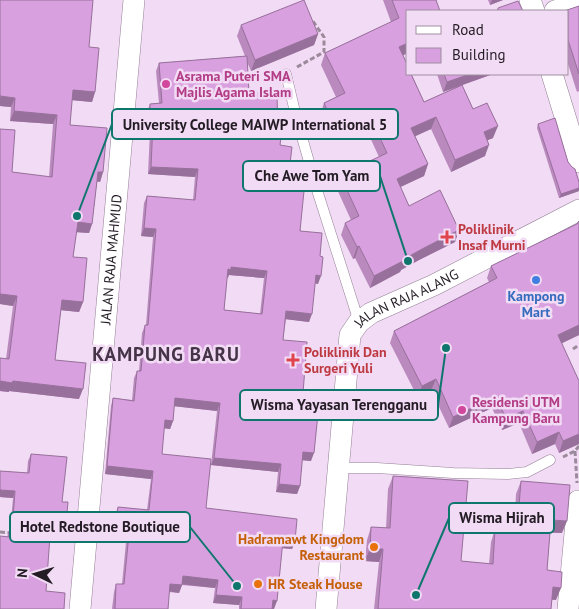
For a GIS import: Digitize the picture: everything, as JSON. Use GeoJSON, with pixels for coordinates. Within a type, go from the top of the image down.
{"type":"FeatureCollection","features":[{"type":"Feature","properties":{"kind":"street","name":"JALAN RAJA MAHMUD"},"geometry":{"type":"LineString","coordinates":[[80,609],[134,0]]}},
{"type":"Feature","properties":{"kind":"street"},"geometry":{"type":"LineString","coordinates":[[558,10],[579,3]]}},
{"type":"Feature","properties":{"kind":"street"},"geometry":{"type":"LineString","coordinates":[[552,75],[579,162]]}},
{"type":"Feature","properties":{"kind":"street","name":"JALAN RAJA ALANG"},"geometry":{"type":"LineString","coordinates":[[326,609],[350,335],[359,322],[371,313],[434,284],[579,210]]}},
{"type":"Feature","properties":{"kind":"street"},"geometry":{"type":"LineString","coordinates":[[568,609],[577,494]]}},
{"type":"Feature","properties":{"kind":"lane"},"geometry":{"type":"LineString","coordinates":[[286,74],[317,190],[359,322]]}},
{"type":"Feature","properties":{"kind":"lane"},"geometry":{"type":"LineString","coordinates":[[338,468],[508,474],[527,472],[550,460]]}},
{"type":"Feature","properties":{"kind":"path"},"geometry":{"type":"LineString","coordinates":[[286,74],[324,52],[324,37],[312,20]]}},
{"type":"Feature","properties":{"kind":"path"},"geometry":{"type":"LineString","coordinates":[[273,135],[302,138]]}},
{"type":"Feature","properties":{"kind":"path"},"geometry":{"type":"LineString","coordinates":[[572,348],[579,345]]}},
{"type":"Feature","properties":{"kind":"path"},"geometry":{"type":"LineString","coordinates":[[577,494],[575,451],[579,446]]}},
{"type":"Feature","properties":{"kind":"path"},"geometry":{"type":"LineString","coordinates":[[0,532],[19,534]]}},
{"type":"Feature","properties":{"kind":"path"},"geometry":{"type":"LineString","coordinates":[[38,535],[86,540]]}},
{"type":"Feature","properties":{"kind":"building"},"geometry":{"type":"Polygon","coordinates":[[[0,0],[93,0],[89,47],[99,48],[95,92],[73,90],[70,125],[107,128],[103,172],[98,172],[92,224],[78,222],[73,257],[87,258],[83,302],[62,300],[55,360],[86,363],[83,389],[0,381],[0,358],[9,359],[17,296],[0,294],[0,129],[15,130],[12,172],[52,177],[57,115],[14,111],[15,98],[0,96],[0,0]]]}},
{"type":"Feature","properties":{"kind":"building"},"geometry":{"type":"Polygon","coordinates":[[[304,0],[318,34],[255,60],[241,25],[304,0]]]}},
{"type":"Feature","properties":{"kind":"building"},"geometry":{"type":"Polygon","coordinates":[[[392,0],[436,0],[440,10],[406,10],[406,44],[399,47],[406,62],[406,75],[411,75],[424,102],[462,85],[473,109],[487,103],[498,126],[484,132],[489,145],[455,160],[436,117],[411,128],[428,164],[397,179],[409,206],[440,190],[459,230],[374,276],[345,223],[359,216],[340,175],[387,153],[372,121],[368,123],[364,113],[335,127],[324,103],[345,93],[325,53],[399,18],[392,0]]]}},
{"type":"Feature","properties":{"kind":"building"},"geometry":{"type":"Polygon","coordinates":[[[518,1],[522,10],[498,10],[498,8],[518,1]]]}},
{"type":"Feature","properties":{"kind":"building"},"geometry":{"type":"Polygon","coordinates":[[[579,6],[579,74],[569,43],[569,10],[567,10],[579,6]]]}},
{"type":"Feature","properties":{"kind":"building"},"geometry":{"type":"Polygon","coordinates":[[[247,56],[249,93],[277,93],[280,145],[292,147],[287,189],[304,191],[300,231],[322,233],[320,256],[323,257],[321,276],[316,275],[312,314],[286,311],[283,340],[307,342],[303,393],[320,394],[314,453],[303,452],[300,486],[279,484],[281,464],[214,458],[220,403],[175,398],[173,421],[165,420],[162,454],[211,459],[206,508],[297,519],[295,541],[283,540],[277,601],[273,600],[272,609],[241,609],[242,597],[216,595],[218,580],[183,576],[182,585],[170,584],[168,609],[115,609],[116,584],[124,584],[129,534],[116,533],[116,530],[104,529],[105,512],[117,513],[118,507],[149,510],[153,471],[107,466],[113,398],[134,401],[137,371],[141,371],[145,325],[148,325],[156,229],[144,228],[147,196],[195,200],[198,169],[151,167],[153,122],[150,122],[150,104],[162,103],[159,63],[247,56]],[[231,267],[231,270],[228,269],[224,310],[262,314],[267,271],[231,267]]]}},
{"type":"Feature","properties":{"kind":"building"},"geometry":{"type":"Polygon","coordinates":[[[444,75],[467,75],[447,82],[444,75]]]}},
{"type":"Feature","properties":{"kind":"building"},"geometry":{"type":"Polygon","coordinates":[[[555,118],[568,162],[575,169],[579,182],[579,188],[561,194],[538,124],[555,118]]]}},
{"type":"Feature","properties":{"kind":"building"},"geometry":{"type":"Polygon","coordinates":[[[579,221],[579,325],[558,335],[579,381],[579,434],[563,441],[559,432],[537,442],[523,411],[506,419],[496,396],[453,417],[436,379],[422,386],[394,331],[497,278],[491,266],[577,224],[579,221]]]}},
{"type":"Feature","properties":{"kind":"building"},"geometry":{"type":"Polygon","coordinates":[[[31,454],[67,457],[62,502],[68,502],[66,524],[51,522],[46,591],[65,593],[64,609],[0,609],[0,536],[9,537],[9,531],[12,531],[15,491],[0,490],[0,471],[29,473],[31,454]]]}},
{"type":"Feature","properties":{"kind":"building"},"geometry":{"type":"Polygon","coordinates":[[[393,476],[468,481],[461,561],[493,564],[495,529],[517,531],[521,481],[570,485],[567,521],[551,520],[547,570],[562,572],[561,588],[553,587],[551,609],[378,609],[383,549],[370,549],[371,527],[390,528],[393,476]]]}},
{"type":"Feature","properties":{"kind":"place","name":"Asrama Puteri SMA Majlis Agama Islam"},"geometry":{"type":"Point","coordinates":[166,84]}},
{"type":"Feature","properties":{"kind":"place","name":"University College MAIWP International 5"},"geometry":{"type":"Point","coordinates":[77,216]}},
{"type":"Feature","properties":{"kind":"place","name":"Poliklinik Insaf Murni"},"geometry":{"type":"Point","coordinates":[447,237]}},
{"type":"Feature","properties":{"kind":"place","name":"Che Awe Tom Yam"},"geometry":{"type":"Point","coordinates":[408,261]}},
{"type":"Feature","properties":{"kind":"place","name":"Kampong Mart"},"geometry":{"type":"Point","coordinates":[536,280]}},
{"type":"Feature","properties":{"kind":"place","name":"Wisma Yayasan Terengganu"},"geometry":{"type":"Point","coordinates":[446,348]}},
{"type":"Feature","properties":{"kind":"place","name":"Poliklinik Dan Surgeri Yuli"},"geometry":{"type":"Point","coordinates":[293,360]}},
{"type":"Feature","properties":{"kind":"place","name":"Residensi UTM Kampung Baru"},"geometry":{"type":"Point","coordinates":[462,410]}},
{"type":"Feature","properties":{"kind":"place","name":"Hadramawt Kingdom Restaurant"},"geometry":{"type":"Point","coordinates":[374,547]}},
{"type":"Feature","properties":{"kind":"place","name":"HR Steak House"},"geometry":{"type":"Point","coordinates":[258,584]}},
{"type":"Feature","properties":{"kind":"place","name":"Hotel Redstone Boutique"},"geometry":{"type":"Point","coordinates":[237,586]}},
{"type":"Feature","properties":{"kind":"place","name":"Wisma Hijrah"},"geometry":{"type":"Point","coordinates":[416,595]}},
{"type":"Feature","properties":{"kind":"district","name":"KAMPUNG BARU"},"geometry":{"type":"Point","coordinates":[166,354]}}]}
